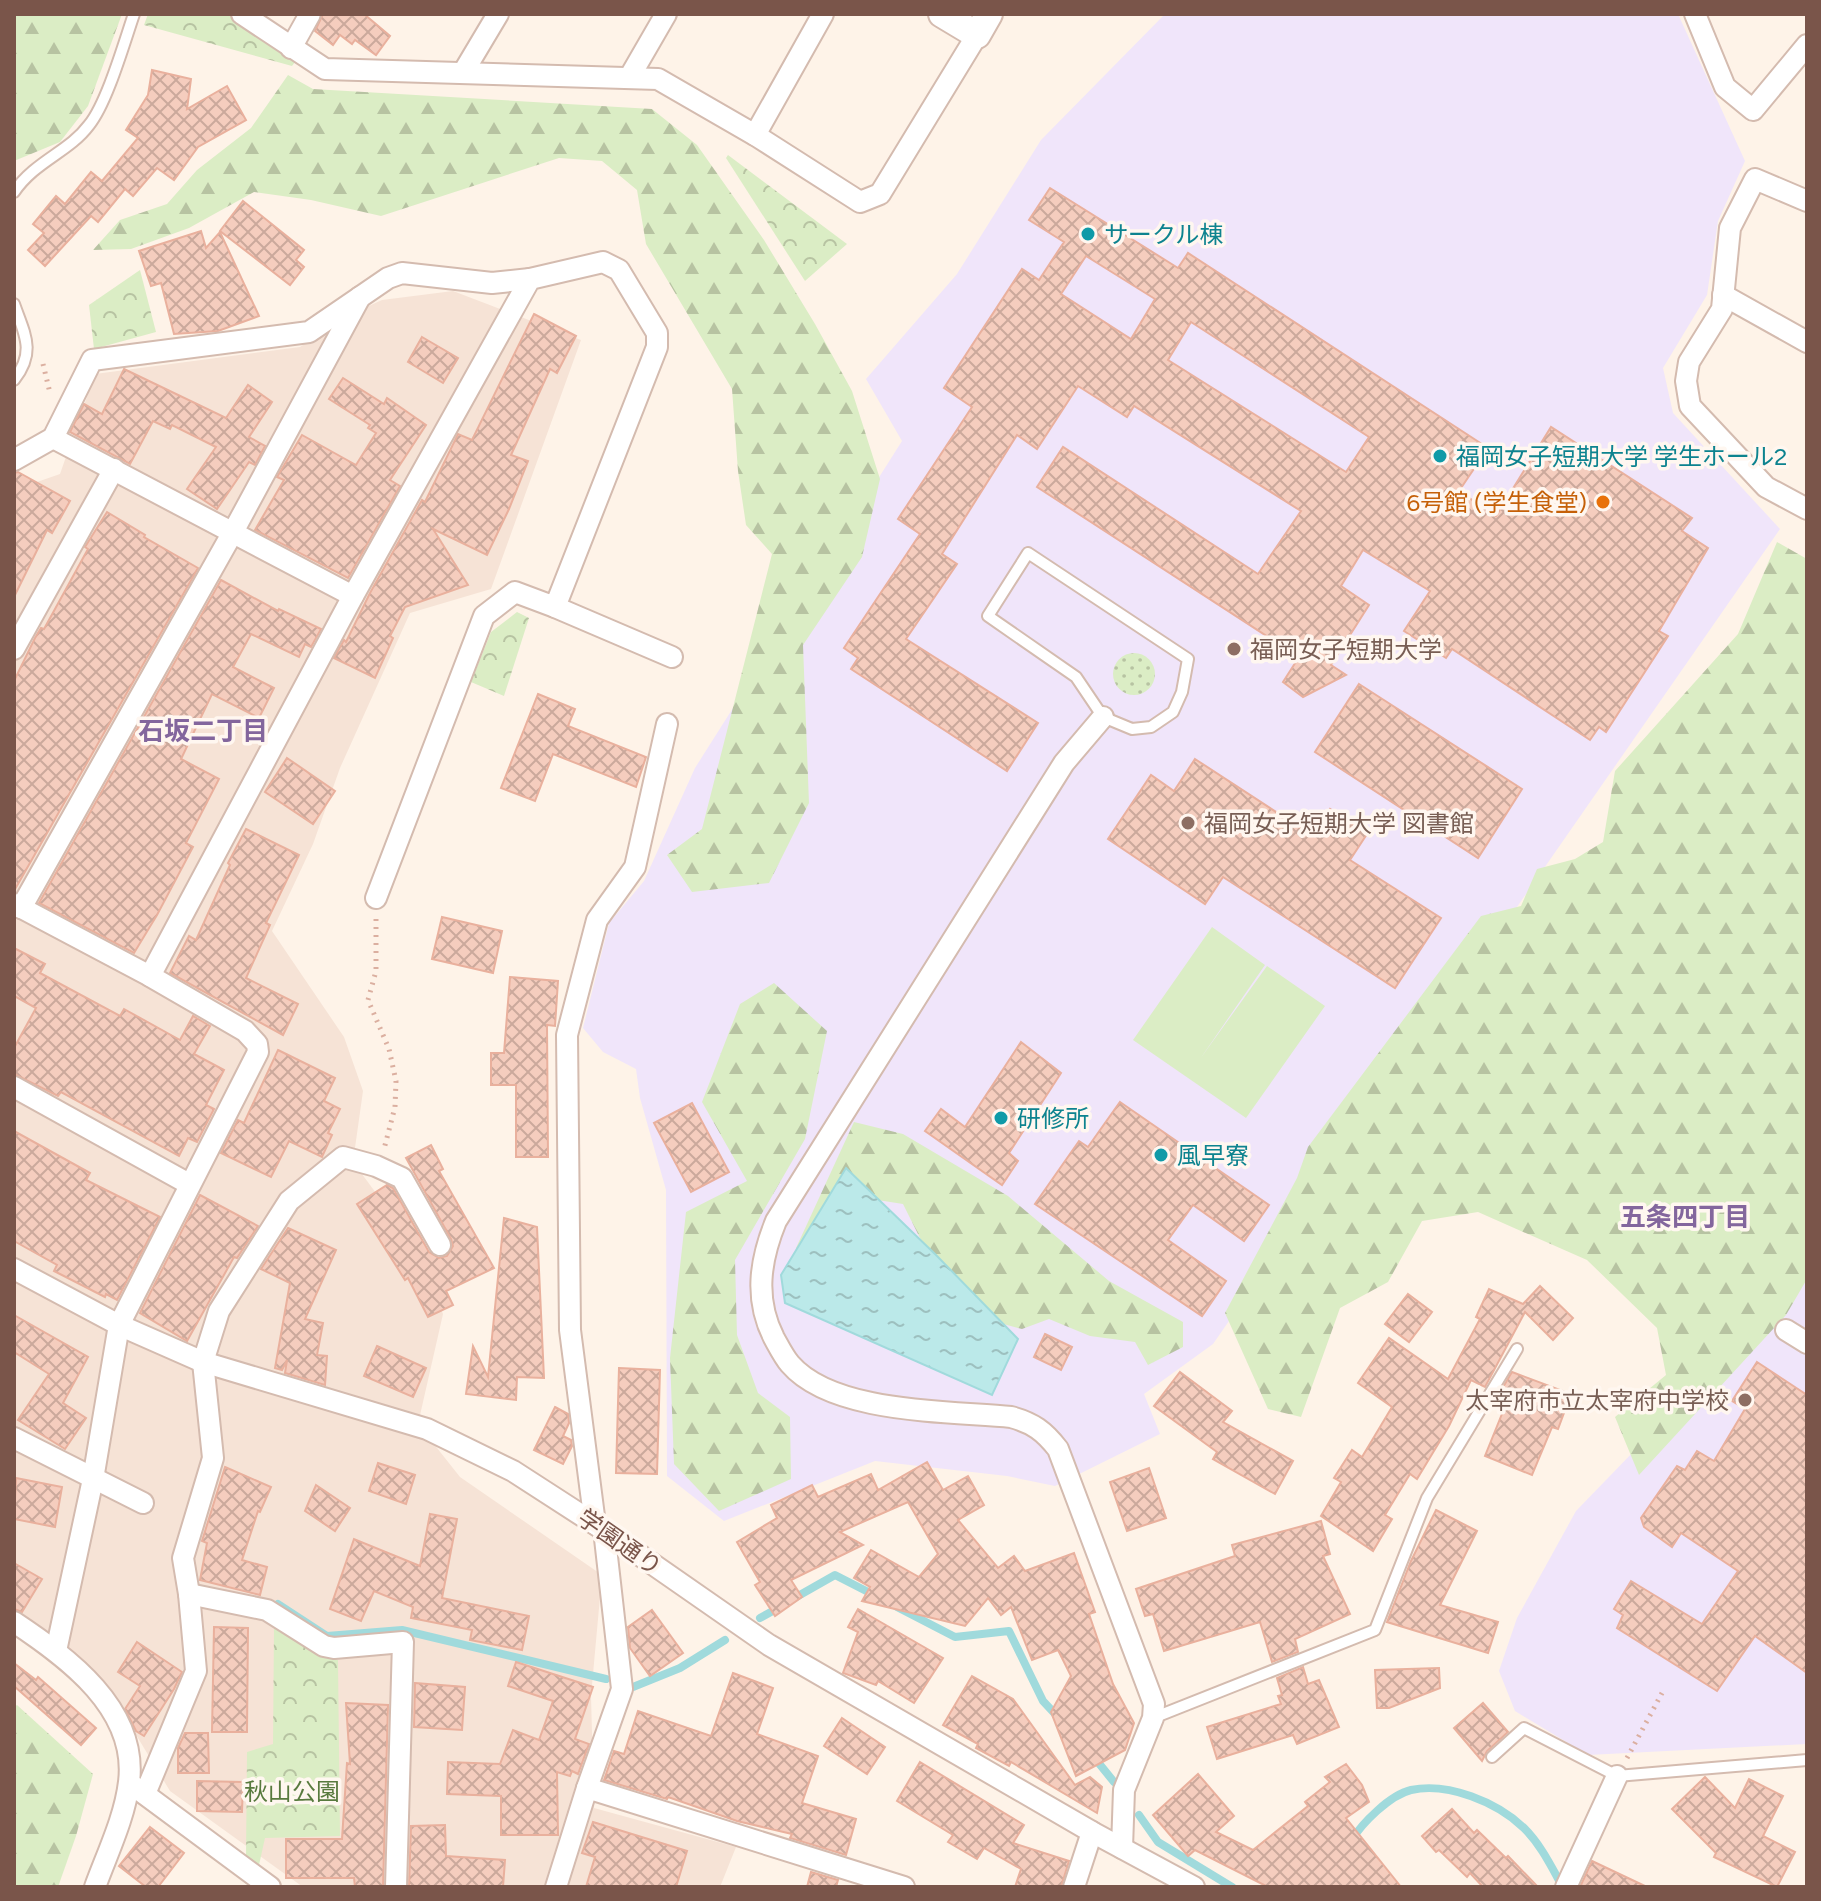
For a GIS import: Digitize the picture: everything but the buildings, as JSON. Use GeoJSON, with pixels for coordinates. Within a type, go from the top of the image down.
{"type":"FeatureCollection","features":[{"type":"Feature","properties":{"kind":"street"},"geometry":{"type":"LineString","coordinates":[[242,14],[325,69],[658,79],[755,135],[860,202],[880,194],[983,24],[942,14]]}},
{"type":"Feature","properties":{"kind":"street"},"geometry":{"type":"LineString","coordinates":[[291,48],[310,14]]}},
{"type":"Feature","properties":{"kind":"street"},"geometry":{"type":"LineString","coordinates":[[464,71],[498,14]]}},
{"type":"Feature","properties":{"kind":"street"},"geometry":{"type":"LineString","coordinates":[[629,78],[666,14]]}},
{"type":"Feature","properties":{"kind":"street"},"geometry":{"type":"LineString","coordinates":[[755,135],[823,14]]}},
{"type":"Feature","properties":{"kind":"street"},"geometry":{"type":"LineString","coordinates":[[1695,14],[1725,87],[1753,110],[1807,45]]}},
{"type":"Feature","properties":{"kind":"street"},"geometry":{"type":"LineString","coordinates":[[1807,201],[1755,179],[1730,228],[1722,309],[1689,362],[1686,381],[1690,406],[1766,487],[1807,509]]}},
{"type":"Feature","properties":{"kind":"street"},"geometry":{"type":"LineString","coordinates":[[14,460],[53,438],[92,360],[309,332],[388,278],[402,273],[492,283],[530,279],[603,262],[619,270],[659,340],[555,607]]}},
{"type":"Feature","properties":{"kind":"street"},"geometry":{"type":"LineString","coordinates":[[150,976],[353,596],[530,279]]}},
{"type":"Feature","properties":{"kind":"street"},"geometry":{"type":"LineString","coordinates":[[1723,295],[1807,342]]}},
{"type":"Feature","properties":{"kind":"street"},"geometry":{"type":"LineString","coordinates":[[56,1651],[93,1479],[119,1325],[255,1060],[257,1044],[245,1031],[150,976],[18,906],[233,532],[360,297]]}},
{"type":"Feature","properties":{"kind":"street"},"geometry":{"type":"LineString","coordinates":[[53,438],[353,596]]}},
{"type":"Feature","properties":{"kind":"street"},"geometry":{"type":"LineString","coordinates":[[14,649],[114,469]]}},
{"type":"Feature","properties":{"kind":"street"},"geometry":{"type":"LineString","coordinates":[[376,898],[484,616],[515,592],[672,657]]}},
{"type":"Feature","properties":{"kind":"street"},"geometry":{"type":"LineString","coordinates":[[1103,717],[1064,763],[776,1221],[761,1273],[760,1300],[767,1324],[790,1364],[809,1380],[831,1391],[880,1405],[1027,1421],[1044,1431],[1058,1449],[1154,1704],[1153,1718],[1124,1790],[1122,1848]]}},
{"type":"Feature","properties":{"kind":"street"},"geometry":{"type":"LineString","coordinates":[[556,1887],[622,1689],[570,1330],[567,1035],[597,920],[635,867],[667,724]]}},
{"type":"Feature","properties":{"kind":"street"},"geometry":{"type":"LineString","coordinates":[[14,1087],[189,1184]]}},
{"type":"Feature","properties":{"kind":"street"},"geometry":{"type":"LineString","coordinates":[[95,1887],[137,1788],[196,1671],[183,1558],[213,1458],[203,1362],[219,1311],[289,1201],[343,1157],[376,1166],[402,1178],[440,1245]]}},
{"type":"Feature","properties":{"kind":"street","name":"学園通り"},"geometry":{"type":"LineString","coordinates":[[14,1269],[119,1325],[203,1362],[427,1429],[513,1471],[769,1645],[1092,1832],[1194,1887]]}},
{"type":"Feature","properties":{"kind":"street"},"geometry":{"type":"LineString","coordinates":[[1786,1330],[1807,1343]]}},
{"type":"Feature","properties":{"kind":"street"},"geometry":{"type":"LineString","coordinates":[[14,1438],[143,1503]]}},
{"type":"Feature","properties":{"kind":"street"},"geometry":{"type":"LineString","coordinates":[[189,1594],[267,1610],[324,1646],[334,1648],[403,1642],[396,1887]]}},
{"type":"Feature","properties":{"kind":"street"},"geometry":{"type":"LineString","coordinates":[[14,1622],[56,1651],[99,1694],[117,1720],[137,1788],[270,1887]]}},
{"type":"Feature","properties":{"kind":"street"},"geometry":{"type":"LineString","coordinates":[[1566,1887],[1617,1776]]}},
{"type":"Feature","properties":{"kind":"street"},"geometry":{"type":"LineString","coordinates":[[587,1788],[904,1887]]}},
{"type":"Feature","properties":{"kind":"street"},"geometry":{"type":"LineString","coordinates":[[1074,1887],[1092,1832]]}},
{"type":"Feature","properties":{"kind":"lane"},"geometry":{"type":"LineString","coordinates":[[14,192],[30,171],[89,126],[134,14]]}},
{"type":"Feature","properties":{"kind":"lane"},"geometry":{"type":"LineString","coordinates":[[14,304],[27,352],[25,365],[14,380]]}},
{"type":"Feature","properties":{"kind":"lane"},"geometry":{"type":"LineString","coordinates":[[1028,553],[1188,659],[1178,703],[1167,718],[1142,730],[1103,717],[1076,677],[988,616],[1028,553]]}},
{"type":"Feature","properties":{"kind":"lane"},"geometry":{"type":"LineString","coordinates":[[1153,1718],[1375,1630],[1427,1498],[1517,1349]]}},
{"type":"Feature","properties":{"kind":"lane"},"geometry":{"type":"LineString","coordinates":[[1492,1757],[1524,1728],[1617,1776],[1807,1760]]}},
{"type":"Feature","properties":{"kind":"path"},"geometry":{"type":"LineString","coordinates":[[376,898],[376,971],[368,1000],[389,1049],[396,1081],[395,1107],[382,1156],[376,1166]]}},
{"type":"Feature","properties":{"kind":"path"},"geometry":{"type":"LineString","coordinates":[[1617,1776],[1662,1693]]}},
{"type":"Feature","properties":{"kind":"shaded area","name":"福岡女子短期大学"},"geometry":{"type":"Polygon","coordinates":[[[1165,14],[1678,14],[1745,161],[1718,221],[1707,295],[1663,368],[1673,413],[1780,529],[1213,1344],[1144,1394],[1160,1434],[1055,1486],[1007,1476],[875,1461],[724,1521],[667,1476],[666,1190],[640,1098],[636,1069],[603,1052],[583,1028],[609,923],[644,881],[695,768],[902,441],[866,379],[957,274],[1041,140],[1165,14]]]}},
{"type":"Feature","properties":{"kind":"shaded area"},"geometry":{"type":"Polygon","coordinates":[[[453,291],[581,340],[491,589],[410,613],[340,768],[313,844],[272,931],[344,1037],[363,1091],[353,1162],[416,1247],[443,1314],[418,1424],[460,1477],[602,1575],[591,1696],[594,1808],[736,1847],[720,1887],[303,1887],[170,1791],[115,1700],[14,1622],[14,490],[60,474],[95,374],[300,347],[347,316],[382,300],[453,291]]]}},
{"type":"Feature","properties":{"kind":"shaded area","name":"太宰府市立太宰府中学校"},"geometry":{"type":"Polygon","coordinates":[[[1807,1266],[1807,1744],[1588,1755],[1515,1711],[1499,1671],[1517,1618],[1576,1511],[1791,1289],[1807,1266]]]}},
{"type":"Feature","properties":{"kind":"green space"},"geometry":{"type":"Polygon","coordinates":[[[14,14],[122,14],[88,106],[60,142],[14,161],[14,14]]]}},
{"type":"Feature","properties":{"kind":"green space"},"geometry":{"type":"Polygon","coordinates":[[[148,14],[229,14],[242,27],[295,62],[292,66],[144,25],[148,14]]]}},
{"type":"Feature","properties":{"kind":"green space"},"geometry":{"type":"Polygon","coordinates":[[[288,75],[313,89],[652,109],[697,145],[764,240],[815,324],[852,391],[880,479],[862,557],[803,645],[809,803],[769,883],[692,892],[667,855],[702,829],[772,554],[746,525],[738,471],[732,389],[646,244],[637,190],[602,161],[559,158],[381,216],[311,200],[254,192],[189,228],[131,249],[93,250],[120,220],[167,204],[197,170],[251,128],[288,75]]]}},
{"type":"Feature","properties":{"kind":"green space"},"geometry":{"type":"Polygon","coordinates":[[[728,155],[847,244],[805,281],[726,158],[728,155]]]}},
{"type":"Feature","properties":{"kind":"green space"},"geometry":{"type":"Polygon","coordinates":[[[140,270],[156,332],[94,349],[89,305],[140,270]]]}},
{"type":"Feature","properties":{"kind":"green space"},"geometry":{"type":"Polygon","coordinates":[[[1777,542],[1807,559],[1807,1279],[1786,1315],[1639,1475],[1615,1417],[1666,1375],[1657,1328],[1587,1260],[1478,1212],[1422,1221],[1388,1282],[1340,1308],[1301,1417],[1268,1409],[1225,1313],[1297,1178],[1308,1147],[1481,916],[1521,906],[1537,869],[1575,859],[1603,842],[1615,771],[1738,634],[1777,542]]]}},
{"type":"Feature","properties":{"kind":"green space"},"geometry":{"type":"Polygon","coordinates":[[[517,612],[529,618],[504,696],[471,682],[491,632],[517,612]]]}},
{"type":"Feature","properties":{"kind":"green space"},"geometry":{"type":"Polygon","coordinates":[[[1134,653],[1149,659],[1155,674],[1149,689],[1134,695],[1119,689],[1113,674],[1119,659],[1134,653]]]}},
{"type":"Feature","properties":{"kind":"green space"},"geometry":{"type":"Polygon","coordinates":[[[1212,927],[1265,965],[1200,1059],[1267,966],[1325,1006],[1246,1118],[1133,1040],[1212,927]]]}},
{"type":"Feature","properties":{"kind":"green space"},"geometry":{"type":"Polygon","coordinates":[[[774,983],[827,1031],[805,1139],[735,1260],[737,1335],[758,1393],[790,1417],[791,1479],[719,1511],[674,1464],[670,1358],[686,1212],[747,1181],[702,1102],[740,1004],[774,983]]]}},
{"type":"Feature","properties":{"kind":"green space"},"geometry":{"type":"Polygon","coordinates":[[[854,1122],[903,1134],[1008,1196],[1109,1281],[1183,1322],[1183,1347],[1148,1365],[1135,1342],[1090,1336],[1049,1319],[1022,1329],[985,1319],[940,1278],[903,1204],[852,1196],[814,1299],[796,1248],[854,1122]]]}},
{"type":"Feature","properties":{"kind":"green space","name":"秋山公園"},"geometry":{"type":"Polygon","coordinates":[[[274,1626],[319,1656],[338,1660],[340,1836],[265,1838],[259,1865],[246,1856],[247,1752],[273,1744],[274,1626]]]}},
{"type":"Feature","properties":{"kind":"green space"},"geometry":{"type":"Polygon","coordinates":[[[17,1705],[93,1774],[58,1887],[14,1887],[14,1707],[17,1705]]]}},
{"type":"Feature","properties":{"kind":"water"},"geometry":{"type":"Polygon","coordinates":[[[846,1168],[1018,1339],[992,1395],[785,1303],[781,1275],[846,1168]]]}},
{"type":"Feature","properties":{"kind":"waterway"},"geometry":{"type":"LineString","coordinates":[[791,1600],[835,1575],[874,1595]]}},
{"type":"Feature","properties":{"kind":"waterway"},"geometry":{"type":"LineString","coordinates":[[278,1604],[327,1636],[402,1630],[606,1679]]}},
{"type":"Feature","properties":{"kind":"waterway"},"geometry":{"type":"LineString","coordinates":[[760,1618],[780,1607]]}},
{"type":"Feature","properties":{"kind":"waterway"},"geometry":{"type":"LineString","coordinates":[[897,1607],[955,1637],[1009,1631],[1043,1701],[1057,1716]]}},
{"type":"Feature","properties":{"kind":"waterway"},"geometry":{"type":"LineString","coordinates":[[633,1687],[680,1668],[725,1640]]}},
{"type":"Feature","properties":{"kind":"waterway"},"geometry":{"type":"LineString","coordinates":[[1093,1756],[1114,1782]]}},
{"type":"Feature","properties":{"kind":"waterway"},"geometry":{"type":"LineString","coordinates":[[1351,1841],[1377,1811],[1403,1793],[1425,1788],[1456,1792],[1486,1802],[1524,1828],[1540,1847],[1561,1884]]}},
{"type":"Feature","properties":{"kind":"waterway"},"geometry":{"type":"LineString","coordinates":[[1139,1815],[1158,1842],[1232,1887]]}},
{"type":"Feature","properties":{"kind":"place","name":"サークル棟"},"geometry":{"type":"Point","coordinates":[1088,234]}},
{"type":"Feature","properties":{"kind":"place","name":"福岡女子短期大学 学生ホール2"},"geometry":{"type":"Point","coordinates":[1440,456]}},
{"type":"Feature","properties":{"kind":"place","name":"6号館 (学生食堂)"},"geometry":{"type":"Point","coordinates":[1603,502]}},
{"type":"Feature","properties":{"kind":"place","name":"福岡女子短期大学"},"geometry":{"type":"Point","coordinates":[1234,649]}},
{"type":"Feature","properties":{"kind":"place","name":"福岡女子短期大学 図書館"},"geometry":{"type":"Point","coordinates":[1188,823]}},
{"type":"Feature","properties":{"kind":"place","name":"研修所"},"geometry":{"type":"Point","coordinates":[1001,1118]}},
{"type":"Feature","properties":{"kind":"place","name":"風早寮"},"geometry":{"type":"Point","coordinates":[1161,1155]}},
{"type":"Feature","properties":{"kind":"place","name":"太宰府市立太宰府中学校"},"geometry":{"type":"Point","coordinates":[1745,1400]}},
{"type":"Feature","properties":{"kind":"district","name":"石坂二丁目"},"geometry":{"type":"Point","coordinates":[203,731]}},
{"type":"Feature","properties":{"kind":"district","name":"五条四丁目"},"geometry":{"type":"Point","coordinates":[1685,1217]}}]}
